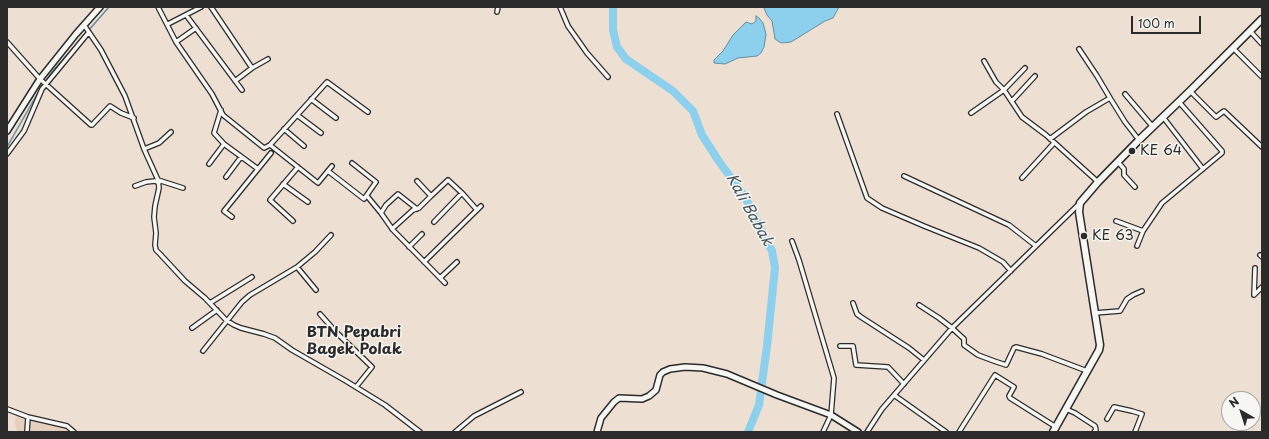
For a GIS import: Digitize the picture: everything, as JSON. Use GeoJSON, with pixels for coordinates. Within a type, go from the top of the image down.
{"type":"FeatureCollection","features":[{"type":"Feature","properties":{"kind":"main road"},"geometry":{"type":"LineString","coordinates":[[1054,429],[1099,350],[1100,345],[1080,212],[1080,203],[1098,182],[1139,140],[1190,92],[1262,19]]}},
{"type":"Feature","properties":{"kind":"street"},"geometry":{"type":"LineString","coordinates":[[158,7],[176,42],[208,87],[223,116],[264,148],[270,145],[327,82],[368,112]]}},
{"type":"Feature","properties":{"kind":"street"},"geometry":{"type":"LineString","coordinates":[[168,24],[202,7]]}},
{"type":"Feature","properties":{"kind":"street"},"geometry":{"type":"LineString","coordinates":[[211,7],[252,68]]}},
{"type":"Feature","properties":{"kind":"street"},"geometry":{"type":"LineString","coordinates":[[497,12],[498,7]]}},
{"type":"Feature","properties":{"kind":"street"},"geometry":{"type":"LineString","coordinates":[[560,7],[568,26],[587,53],[608,77]]}},
{"type":"Feature","properties":{"kind":"street"},"geometry":{"type":"LineString","coordinates":[[7,131],[41,80],[99,8]]}},
{"type":"Feature","properties":{"kind":"street"},"geometry":{"type":"LineString","coordinates":[[186,15],[242,90]]}},
{"type":"Feature","properties":{"kind":"street"},"geometry":{"type":"LineString","coordinates":[[85,26],[101,50],[128,101],[144,149],[159,181],[154,217],[156,248],[177,273],[226,320],[238,328],[270,336],[385,405],[420,432]]}},
{"type":"Feature","properties":{"kind":"street"},"geometry":{"type":"LineString","coordinates":[[176,42],[196,28]]}},
{"type":"Feature","properties":{"kind":"street"},"geometry":{"type":"LineString","coordinates":[[1250,31],[1262,44]]}},
{"type":"Feature","properties":{"kind":"street"},"geometry":{"type":"LineString","coordinates":[[7,154],[24,131],[39,96],[46,84],[89,32]]}},
{"type":"Feature","properties":{"kind":"street"},"geometry":{"type":"LineString","coordinates":[[7,42],[41,80],[91,126],[110,106],[121,113],[134,118]]}},
{"type":"Feature","properties":{"kind":"street"},"geometry":{"type":"LineString","coordinates":[[1233,48],[1262,77]]}},
{"type":"Feature","properties":{"kind":"street"},"geometry":{"type":"LineString","coordinates":[[1079,49],[1125,122],[1139,140]]}},
{"type":"Feature","properties":{"kind":"street"},"geometry":{"type":"LineString","coordinates":[[235,81],[252,68],[268,59]]}},
{"type":"Feature","properties":{"kind":"street"},"geometry":{"type":"LineString","coordinates":[[984,61],[994,78],[1022,116],[1098,182]]}},
{"type":"Feature","properties":{"kind":"street"},"geometry":{"type":"LineString","coordinates":[[971,113],[1004,90],[1025,68]]}},
{"type":"Feature","properties":{"kind":"street"},"geometry":{"type":"LineString","coordinates":[[1012,101],[1035,76]]}},
{"type":"Feature","properties":{"kind":"street"},"geometry":{"type":"LineString","coordinates":[[1190,92],[1216,117],[1224,111],[1262,147]]}},
{"type":"Feature","properties":{"kind":"street"},"geometry":{"type":"LineString","coordinates":[[1126,94],[1153,127]]}},
{"type":"Feature","properties":{"kind":"street"},"geometry":{"type":"LineString","coordinates":[[1050,139],[1086,112],[1110,98]]}},
{"type":"Feature","properties":{"kind":"street"},"geometry":{"type":"LineString","coordinates":[[311,99],[336,118]]}},
{"type":"Feature","properties":{"kind":"street"},"geometry":{"type":"LineString","coordinates":[[1137,246],[1143,231],[1162,203],[1222,153],[1222,151],[1179,102]]}},
{"type":"Feature","properties":{"kind":"street"},"geometry":{"type":"LineString","coordinates":[[221,110],[214,134],[224,144],[258,169]]}},
{"type":"Feature","properties":{"kind":"street"},"geometry":{"type":"LineString","coordinates":[[837,114],[867,198],[882,208],[979,248],[1002,262],[1011,271]]}},
{"type":"Feature","properties":{"kind":"street"},"geometry":{"type":"LineString","coordinates":[[297,115],[321,133]]}},
{"type":"Feature","properties":{"kind":"street"},"geometry":{"type":"LineString","coordinates":[[1163,117],[1203,169]]}},
{"type":"Feature","properties":{"kind":"street"},"geometry":{"type":"LineString","coordinates":[[284,129],[304,146]]}},
{"type":"Feature","properties":{"kind":"street"},"geometry":{"type":"LineString","coordinates":[[144,149],[159,143],[171,132]]}},
{"type":"Feature","properties":{"kind":"street"},"geometry":{"type":"LineString","coordinates":[[1022,178],[1054,143]]}},
{"type":"Feature","properties":{"kind":"street"},"geometry":{"type":"LineString","coordinates":[[209,164],[224,144]]}},
{"type":"Feature","properties":{"kind":"street"},"geometry":{"type":"LineString","coordinates":[[270,145],[318,183],[332,166]]}},
{"type":"Feature","properties":{"kind":"street"},"geometry":{"type":"LineString","coordinates":[[232,218],[224,211],[271,153]]}},
{"type":"Feature","properties":{"kind":"street"},"geometry":{"type":"LineString","coordinates":[[226,177],[241,157]]}},
{"type":"Feature","properties":{"kind":"street"},"geometry":{"type":"LineString","coordinates":[[1118,162],[1124,169],[1124,175],[1135,187]]}},
{"type":"Feature","properties":{"kind":"street"},"geometry":{"type":"LineString","coordinates":[[328,171],[364,199],[376,182],[352,164]]}},
{"type":"Feature","properties":{"kind":"street"},"geometry":{"type":"LineString","coordinates":[[293,220],[270,200],[298,167]]}},
{"type":"Feature","properties":{"kind":"street"},"geometry":{"type":"LineString","coordinates":[[904,176],[1009,225],[1036,246]]}},
{"type":"Feature","properties":{"kind":"street"},"geometry":{"type":"LineString","coordinates":[[392,229],[413,210],[417,209],[448,180],[477,210]]}},
{"type":"Feature","properties":{"kind":"street"},"geometry":{"type":"LineString","coordinates":[[135,186],[146,182],[159,181],[183,188]]}},
{"type":"Feature","properties":{"kind":"street"},"geometry":{"type":"LineString","coordinates":[[417,181],[431,196]]}},
{"type":"Feature","properties":{"kind":"street"},"geometry":{"type":"LineString","coordinates":[[284,184],[308,202]]}},
{"type":"Feature","properties":{"kind":"street"},"geometry":{"type":"LineString","coordinates":[[381,213],[386,204],[398,194],[417,209]]}},
{"type":"Feature","properties":{"kind":"street"},"geometry":{"type":"LineString","coordinates":[[434,222],[462,194]]}},
{"type":"Feature","properties":{"kind":"street"},"geometry":{"type":"LineString","coordinates":[[367,196],[392,229],[445,283]]}},
{"type":"Feature","properties":{"kind":"street"},"geometry":{"type":"LineString","coordinates":[[867,432],[882,409],[952,328],[1080,203]]}},
{"type":"Feature","properties":{"kind":"street"},"geometry":{"type":"LineString","coordinates":[[424,262],[481,206]]}},
{"type":"Feature","properties":{"kind":"street"},"geometry":{"type":"LineString","coordinates":[[1116,221],[1143,231]]}},
{"type":"Feature","properties":{"kind":"street"},"geometry":{"type":"LineString","coordinates":[[409,247],[422,234]]}},
{"type":"Feature","properties":{"kind":"street"},"geometry":{"type":"LineString","coordinates":[[202,351],[226,320],[246,298],[297,267],[315,252],[331,235]]}},
{"type":"Feature","properties":{"kind":"street"},"geometry":{"type":"LineString","coordinates":[[792,241],[834,378],[832,416],[823,432]]}},
{"type":"Feature","properties":{"kind":"street"},"geometry":{"type":"LineString","coordinates":[[440,278],[457,262]]}},
{"type":"Feature","properties":{"kind":"street"},"geometry":{"type":"LineString","coordinates":[[297,267],[316,290]]}},
{"type":"Feature","properties":{"kind":"street"},"geometry":{"type":"LineString","coordinates":[[1254,268],[1254,295],[1262,287]]}},
{"type":"Feature","properties":{"kind":"street"},"geometry":{"type":"LineString","coordinates":[[210,303],[252,276]]}},
{"type":"Feature","properties":{"kind":"street"},"geometry":{"type":"LineString","coordinates":[[1095,313],[1120,310],[1127,299],[1142,291]]}},
{"type":"Feature","properties":{"kind":"street"},"geometry":{"type":"LineString","coordinates":[[853,303],[860,317],[909,348],[924,360]]}},
{"type":"Feature","properties":{"kind":"street"},"geometry":{"type":"LineString","coordinates":[[919,305],[952,328],[964,339],[964,345],[994,362],[1006,365],[1014,348],[1016,348],[1042,354],[1087,371]]}},
{"type":"Feature","properties":{"kind":"street"},"geometry":{"type":"LineString","coordinates":[[192,328],[217,310]]}},
{"type":"Feature","properties":{"kind":"street"},"geometry":{"type":"LineString","coordinates":[[320,314],[372,367],[356,387]]}},
{"type":"Feature","properties":{"kind":"street"},"geometry":{"type":"LineString","coordinates":[[840,346],[853,346],[856,365],[888,367],[904,384]]}},
{"type":"Feature","properties":{"kind":"street"},"geometry":{"type":"LineString","coordinates":[[597,432],[601,418],[619,398],[642,399],[649,396],[656,390],[660,375],[666,370],[685,367],[708,369],[727,374],[746,383],[832,416],[858,432]]}},
{"type":"Feature","properties":{"kind":"street"},"geometry":{"type":"LineString","coordinates":[[959,432],[995,375],[1014,387],[1009,396],[1010,398],[1054,429]]}},
{"type":"Feature","properties":{"kind":"street"},"geometry":{"type":"LineString","coordinates":[[455,432],[474,416],[521,392]]}},
{"type":"Feature","properties":{"kind":"street"},"geometry":{"type":"LineString","coordinates":[[894,395],[946,432]]}},
{"type":"Feature","properties":{"kind":"street"},"geometry":{"type":"LineString","coordinates":[[1107,419],[1114,407],[1132,410],[1142,414],[1135,432]]}},
{"type":"Feature","properties":{"kind":"street"},"geometry":{"type":"LineString","coordinates":[[1066,408],[1095,426],[1096,430],[1094,432]]}},
{"type":"Feature","properties":{"kind":"street"},"geometry":{"type":"LineString","coordinates":[[7,409],[28,417],[67,426],[74,432]]}},
{"type":"Feature","properties":{"kind":"street"},"geometry":{"type":"LineString","coordinates":[[27,432],[28,417]]}},
{"type":"Feature","properties":{"kind":"shaded area"},"geometry":{"type":"Polygon","coordinates":[[[16,412],[66,426],[67,432],[17,432],[15,422],[16,412]]]}},
{"type":"Feature","properties":{"kind":"water"},"geometry":{"type":"Polygon","coordinates":[[[839,7],[833,18],[825,21],[791,42],[781,43],[775,39],[772,21],[767,15],[764,8],[839,7]]]}},
{"type":"Feature","properties":{"kind":"water"},"geometry":{"type":"Polygon","coordinates":[[[756,16],[763,23],[766,34],[764,47],[761,53],[757,56],[738,58],[725,64],[714,63],[714,60],[723,51],[733,35],[746,22],[752,24],[756,21],[756,16]]]}},
{"type":"Feature","properties":{"kind":"waterway"},"geometry":{"type":"LineString","coordinates":[[88,31],[109,7]]}},
{"type":"Feature","properties":{"kind":"waterway","name":"Kali Babak"},"geometry":{"type":"LineString","coordinates":[[613,7],[613,30],[617,47],[626,59],[673,91],[693,111],[702,135],[745,197],[772,251],[775,268],[767,346],[759,405],[748,432]]}},
{"type":"Feature","properties":{"kind":"waterway"},"geometry":{"type":"LineString","coordinates":[[42,86],[79,41]]}},
{"type":"Feature","properties":{"kind":"waterway"},"geometry":{"type":"LineString","coordinates":[[7,147],[40,89]]}},
{"type":"Feature","properties":{"kind":"place","name":"KE 64"},"geometry":{"type":"Point","coordinates":[1132,151]}},
{"type":"Feature","properties":{"kind":"place","name":"KE 63"},"geometry":{"type":"Point","coordinates":[1084,236]}},
{"type":"Feature","properties":{"kind":"district","name":"BTN Pepabri Bagek Polak"},"geometry":{"type":"Point","coordinates":[354,342]}}]}
